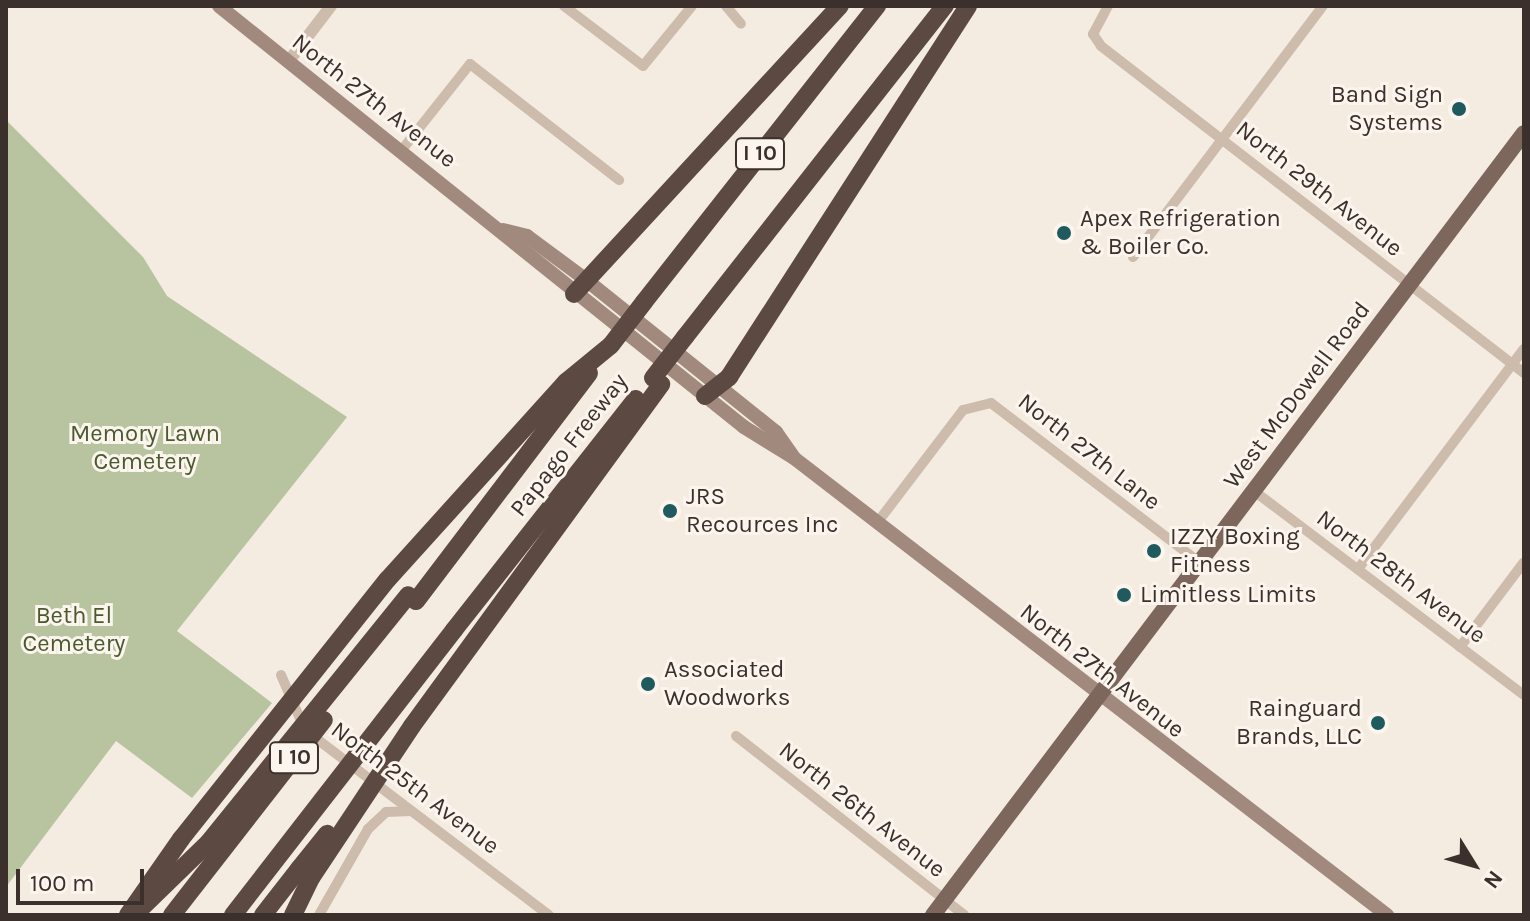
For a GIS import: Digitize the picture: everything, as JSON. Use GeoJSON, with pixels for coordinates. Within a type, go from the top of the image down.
{"type":"FeatureCollection","features":[{"type":"Feature","properties":{"kind":"highway"},"geometry":{"type":"LineString","coordinates":[[579,286],[840,6]]}},
{"type":"Feature","properties":{"kind":"highway","name":"Papago Freeway"},"geometry":{"type":"LineString","coordinates":[[172,915],[412,598],[877,6]]}},
{"type":"Feature","properties":{"kind":"highway","name":"Papago Freeway"},"geometry":{"type":"LineString","coordinates":[[233,915],[454,630],[657,381],[945,6]]}},
{"type":"Feature","properties":{"kind":"highway"},"geometry":{"type":"LineString","coordinates":[[713,391],[968,6]]}},
{"type":"Feature","properties":{"kind":"highway"},"geometry":{"type":"LineString","coordinates":[[131,915],[181,839],[388,579],[566,382],[611,345]]}},
{"type":"Feature","properties":{"kind":"highway"},"geometry":{"type":"LineString","coordinates":[[263,915],[305,874],[473,645],[657,381]]}},
{"type":"Feature","properties":{"kind":"highway"},"geometry":{"type":"LineString","coordinates":[[131,915],[209,842],[412,598]]}},
{"type":"Feature","properties":{"kind":"highway"},"geometry":{"type":"LineString","coordinates":[[293,915],[305,874]]}},
{"type":"Feature","properties":{"kind":"main road","name":"North 27th Avenue"},"geometry":{"type":"LineString","coordinates":[[219,6],[503,230],[527,236],[579,286],[713,391],[767,445],[794,458],[1099,697],[1387,915]]}},
{"type":"Feature","properties":{"kind":"main road","name":"West McDowell Road"},"geometry":{"type":"LineString","coordinates":[[933,915],[1524,133]]}},
{"type":"Feature","properties":{"kind":"street"},"geometry":{"type":"LineString","coordinates":[[288,62],[331,6]]}},
{"type":"Feature","properties":{"kind":"street"},"geometry":{"type":"LineString","coordinates":[[564,6],[643,66],[692,6]]}},
{"type":"Feature","properties":{"kind":"street"},"geometry":{"type":"LineString","coordinates":[[726,6],[741,24]]}},
{"type":"Feature","properties":{"kind":"street","name":"North 29th Avenue"},"geometry":{"type":"LineString","coordinates":[[1108,6],[1093,34],[1101,46],[1524,373]]}},
{"type":"Feature","properties":{"kind":"street"},"geometry":{"type":"LineString","coordinates":[[1133,257],[1323,6]]}},
{"type":"Feature","properties":{"kind":"street"},"geometry":{"type":"LineString","coordinates":[[401,151],[470,64],[619,180]]}},
{"type":"Feature","properties":{"kind":"street"},"geometry":{"type":"LineString","coordinates":[[1358,569],[1524,349]]}},
{"type":"Feature","properties":{"kind":"street","name":"North 27th Lane"},"geometry":{"type":"LineString","coordinates":[[877,523],[963,410],[991,403],[1200,563]]}},
{"type":"Feature","properties":{"kind":"street","name":"North 28th Avenue"},"geometry":{"type":"LineString","coordinates":[[1254,491],[1524,695]]}},
{"type":"Feature","properties":{"kind":"street"},"geometry":{"type":"LineString","coordinates":[[1460,647],[1524,562]]}},
{"type":"Feature","properties":{"kind":"street","name":"North 25th Avenue"},"geometry":{"type":"LineString","coordinates":[[281,675],[305,730],[549,915]]}},
{"type":"Feature","properties":{"kind":"street","name":"North 26th Avenue"},"geometry":{"type":"LineString","coordinates":[[736,736],[964,915]]}},
{"type":"Feature","properties":{"kind":"street"},"geometry":{"type":"LineString","coordinates":[[319,915],[378,818],[396,809],[417,812]]}},
{"type":"Feature","properties":{"kind":"green space","name":"Memory Lawn Cemetery"},"geometry":{"type":"Polygon","coordinates":[[[6,120],[143,257],[167,296],[347,417],[177,631],[272,703],[192,798],[116,741],[6,887],[6,120]]]}},
{"type":"Feature","properties":{"kind":"place","name":"Band Sign Systems"},"geometry":{"type":"Point","coordinates":[1459,109]}},
{"type":"Feature","properties":{"kind":"place","name":"Apex Refrigeration & Boiler Co."},"geometry":{"type":"Point","coordinates":[1064,233]}},
{"type":"Feature","properties":{"kind":"place","name":"JRS Recources Inc"},"geometry":{"type":"Point","coordinates":[670,511]}},
{"type":"Feature","properties":{"kind":"place","name":"IZZY Boxing Fitness"},"geometry":{"type":"Point","coordinates":[1154,551]}},
{"type":"Feature","properties":{"kind":"place","name":"Limitless Limits"},"geometry":{"type":"Point","coordinates":[1124,595]}},
{"type":"Feature","properties":{"kind":"place","name":"Associated Woodworks"},"geometry":{"type":"Point","coordinates":[648,684]}},
{"type":"Feature","properties":{"kind":"place","name":"Rainguard Brands, LLC"},"geometry":{"type":"Point","coordinates":[1378,723]}},
{"type":"Feature","properties":{"kind":"park label","name":"Beth El Cemetery"},"geometry":{"type":"Point","coordinates":[74,630]}}]}
